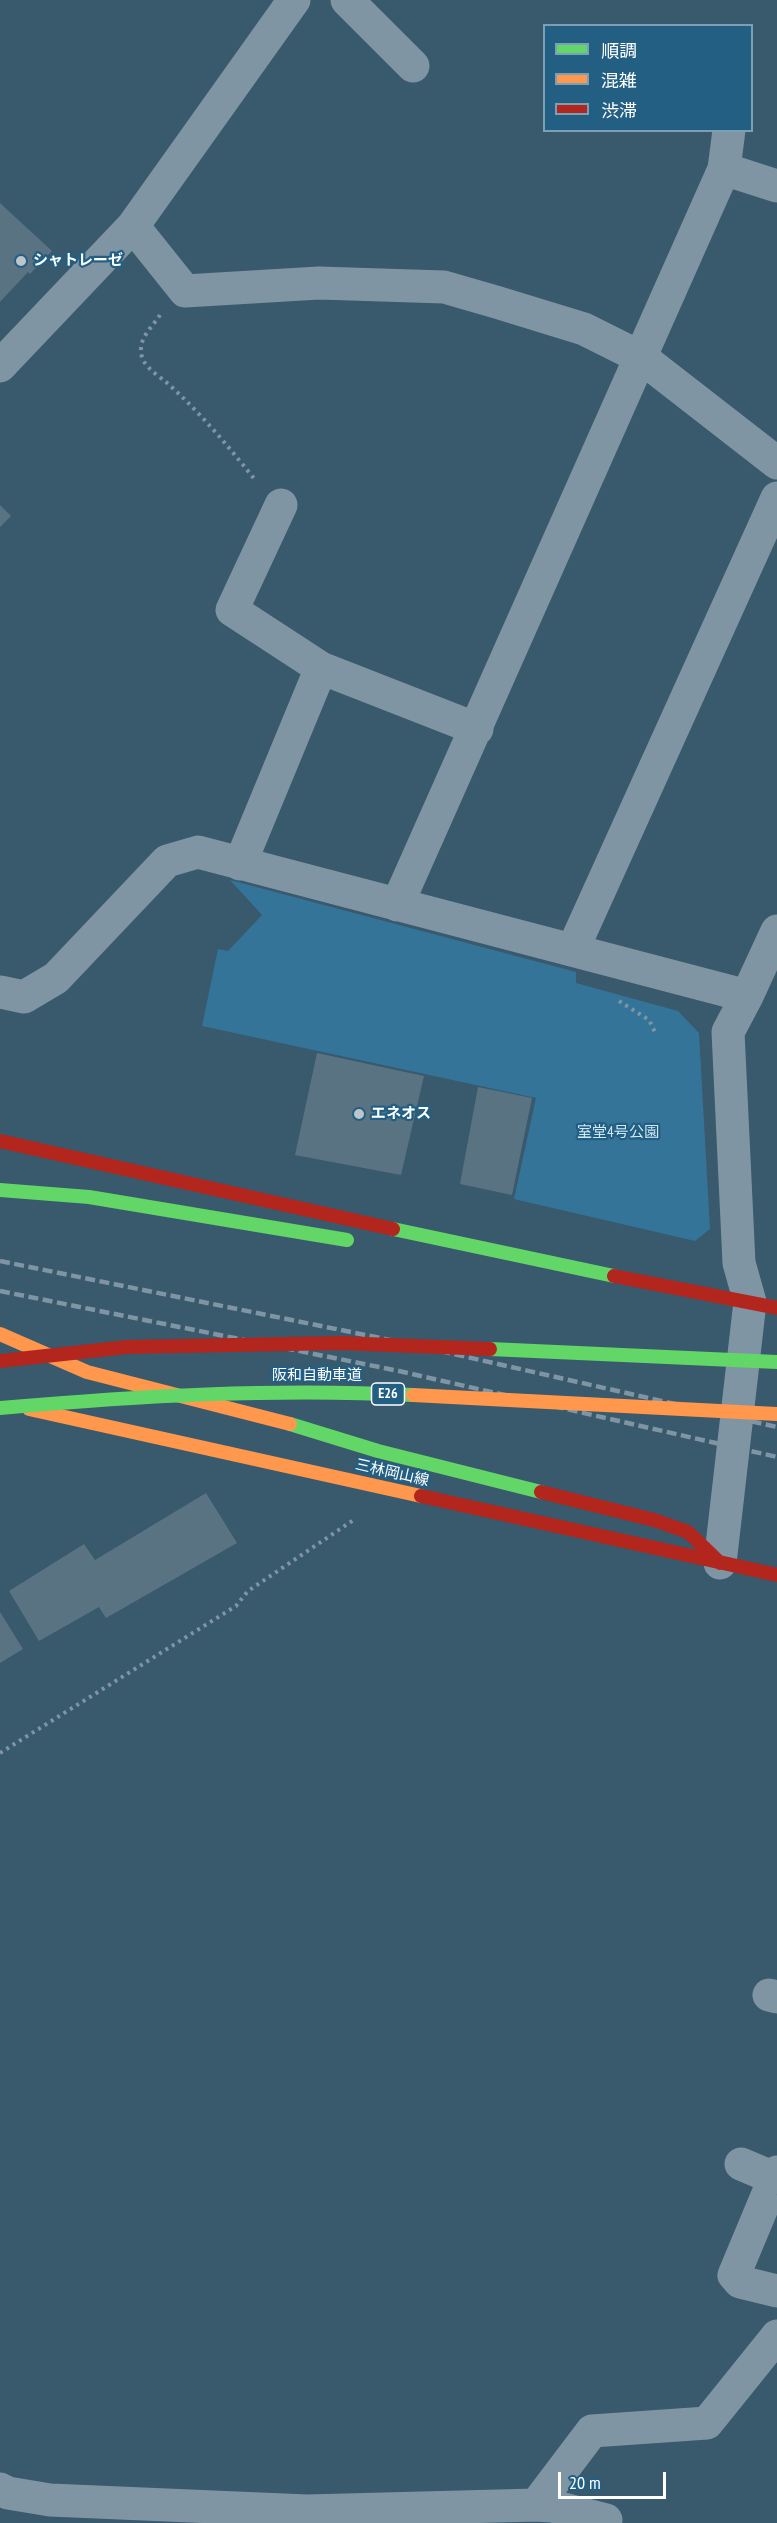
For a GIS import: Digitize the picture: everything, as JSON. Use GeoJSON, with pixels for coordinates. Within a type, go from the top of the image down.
{"type":"FeatureCollection","features":[{"type":"Feature","properties":{"kind":"main road"},"geometry":{"type":"LineString","coordinates":[[0,1141],[489,1251],[763,1305]]}},
{"type":"Feature","properties":{"kind":"main road"},"geometry":{"type":"LineString","coordinates":[[0,1190],[89,1197],[358,1242]]}},
{"type":"Feature","properties":{"kind":"main road"},"geometry":{"type":"LineString","coordinates":[[405,1246],[489,1251]]}},
{"type":"Feature","properties":{"kind":"main road"},"geometry":{"type":"LineString","coordinates":[[0,1334],[87,1372]]}},
{"type":"Feature","properties":{"kind":"main road","name":"阪和自動車道"},"geometry":{"type":"LineString","coordinates":[[0,1361],[127,1347],[340,1343],[777,1362]]}},
{"type":"Feature","properties":{"kind":"main road"},"geometry":{"type":"LineString","coordinates":[[0,1354],[87,1372],[299,1426],[378,1451],[654,1520],[688,1532],[720,1563]]}},
{"type":"Feature","properties":{"kind":"main road","name":"阪和自動車道"},"geometry":{"type":"LineString","coordinates":[[0,1408],[149,1395],[336,1391],[777,1414]]}},
{"type":"Feature","properties":{"kind":"main road","name":"三林岡山線"},"geometry":{"type":"LineString","coordinates":[[0,1402],[777,1575]]}},
{"type":"Feature","properties":{"kind":"street"},"geometry":{"type":"LineString","coordinates":[[0,366],[133,226],[294,0]]}},
{"type":"Feature","properties":{"kind":"street"},"geometry":{"type":"LineString","coordinates":[[347,0],[413,66]]}},
{"type":"Feature","properties":{"kind":"street"},"geometry":{"type":"LineString","coordinates":[[397,905],[642,358],[724,169],[729,132]]}},
{"type":"Feature","properties":{"kind":"street"},"geometry":{"type":"LineString","coordinates":[[724,169],[777,186]]}},
{"type":"Feature","properties":{"kind":"street"},"geometry":{"type":"LineString","coordinates":[[133,226],[185,291],[319,283],[444,287],[584,329],[642,358],[777,463]]}},
{"type":"Feature","properties":{"kind":"street"},"geometry":{"type":"LineString","coordinates":[[573,949],[777,498]]}},
{"type":"Feature","properties":{"kind":"street"},"geometry":{"type":"LineString","coordinates":[[280,507],[232,610],[321,668],[477,729]]}},
{"type":"Feature","properties":{"kind":"street"},"geometry":{"type":"LineString","coordinates":[[240,864],[321,668]]}},
{"type":"Feature","properties":{"kind":"street"},"geometry":{"type":"LineString","coordinates":[[0,992],[24,997],[56,978],[167,861],[198,852],[747,996]]}},
{"type":"Feature","properties":{"kind":"street"},"geometry":{"type":"LineString","coordinates":[[720,1563],[763,1305],[739,1263],[728,1032],[777,932]]}},
{"type":"Feature","properties":{"kind":"street"},"geometry":{"type":"LineString","coordinates":[[741,2164],[776,2175],[734,2275],[740,2282],[777,2291]]}},
{"type":"Feature","properties":{"kind":"street"},"geometry":{"type":"LineString","coordinates":[[536,2505],[592,2431],[707,2423],[777,2336]]}},
{"type":"Feature","properties":{"kind":"street"},"geometry":{"type":"LineString","coordinates":[[0,2489],[8,2493],[50,2500],[192,2515],[536,2505],[552,2506],[606,2520],[605,2523]]}},
{"type":"Feature","properties":{"kind":"path"},"geometry":{"type":"LineString","coordinates":[[182,286],[142,340],[140,353],[146,365],[175,390],[224,441],[280,507]]}},
{"type":"Feature","properties":{"kind":"path"},"geometry":{"type":"LineString","coordinates":[[0,1753],[236,1606],[248,1591],[355,1519]]}},
{"type":"Feature","properties":{"kind":"green space","name":"室堂4号公園"},"geometry":{"type":"Polygon","coordinates":[[[230,880],[576,972],[576,983],[678,1011],[699,1033],[710,1229],[695,1241],[514,1199],[536,1098],[202,1026],[218,949],[228,951],[262,915],[230,880]]]}},
{"type":"Feature","properties":{"kind":"building","name":"シャトレーゼ"},"geometry":{"type":"Polygon","coordinates":[[[0,203],[52,251],[30,274],[28,272],[0,302],[0,203]]]}},
{"type":"Feature","properties":{"kind":"building"},"geometry":{"type":"Polygon","coordinates":[[[0,505],[11,516],[0,527],[0,505]]]}},
{"type":"Feature","properties":{"kind":"building"},"geometry":{"type":"Polygon","coordinates":[[[317,1053],[424,1076],[401,1175],[295,1155],[317,1053]]]}},
{"type":"Feature","properties":{"kind":"building"},"geometry":{"type":"Polygon","coordinates":[[[478,1087],[532,1098],[512,1195],[460,1184],[478,1087]]]}},
{"type":"Feature","properties":{"kind":"building"},"geometry":{"type":"Polygon","coordinates":[[[206,1493],[237,1543],[106,1618],[99,1607],[39,1641],[9,1591],[84,1544],[95,1560],[206,1493]]]}},
{"type":"Feature","properties":{"kind":"building"},"geometry":{"type":"Polygon","coordinates":[[[0,1612],[23,1649],[0,1663],[0,1612]]]}},
{"type":"Feature","properties":{"kind":"railway"},"geometry":{"type":"LineString","coordinates":[[0,1261],[405,1343],[777,1427]]}},
{"type":"Feature","properties":{"kind":"railway"},"geometry":{"type":"LineString","coordinates":[[0,1291],[399,1371],[777,1457]]}},
{"type":"Feature","properties":{"kind":"traffic: fast"},"geometry":{"type":"LineString","coordinates":[[0,1190],[89,1197],[347,1240]]}},
{"type":"Feature","properties":{"kind":"traffic: fast"},"geometry":{"type":"LineString","coordinates":[[393,1229],[614,1276]]}},
{"type":"Feature","properties":{"kind":"traffic: fast"},"geometry":{"type":"LineString","coordinates":[[490,1349],[777,1362]]}},
{"type":"Feature","properties":{"kind":"traffic: fast"},"geometry":{"type":"LineString","coordinates":[[0,1408],[206,1394],[310,1392],[413,1395]]}},
{"type":"Feature","properties":{"kind":"traffic: fast"},"geometry":{"type":"LineString","coordinates":[[290,1424],[378,1451],[541,1492]]}},
{"type":"Feature","properties":{"kind":"traffic: slow"},"geometry":{"type":"LineString","coordinates":[[0,1334],[87,1372],[290,1424]]}},
{"type":"Feature","properties":{"kind":"traffic: slow"},"geometry":{"type":"LineString","coordinates":[[413,1395],[777,1414]]}},
{"type":"Feature","properties":{"kind":"traffic: slow"},"geometry":{"type":"LineString","coordinates":[[29,1409],[421,1496]]}},
{"type":"Feature","properties":{"kind":"traffic: jam"},"geometry":{"type":"LineString","coordinates":[[0,1141],[393,1229]]}},
{"type":"Feature","properties":{"kind":"traffic: jam"},"geometry":{"type":"LineString","coordinates":[[614,1276],[777,1308]]}},
{"type":"Feature","properties":{"kind":"traffic: jam"},"geometry":{"type":"LineString","coordinates":[[0,1361],[127,1347],[341,1343],[490,1349]]}},
{"type":"Feature","properties":{"kind":"traffic: jam"},"geometry":{"type":"LineString","coordinates":[[541,1492],[654,1520],[688,1532],[720,1563]]}},
{"type":"Feature","properties":{"kind":"traffic: jam"},"geometry":{"type":"LineString","coordinates":[[421,1496],[777,1575]]}},
{"type":"Feature","properties":{"kind":"place","name":"シャトレーゼ"},"geometry":{"type":"Point","coordinates":[21,261]}},
{"type":"Feature","properties":{"kind":"place","name":"エネオス"},"geometry":{"type":"Point","coordinates":[359,1114]}}]}
